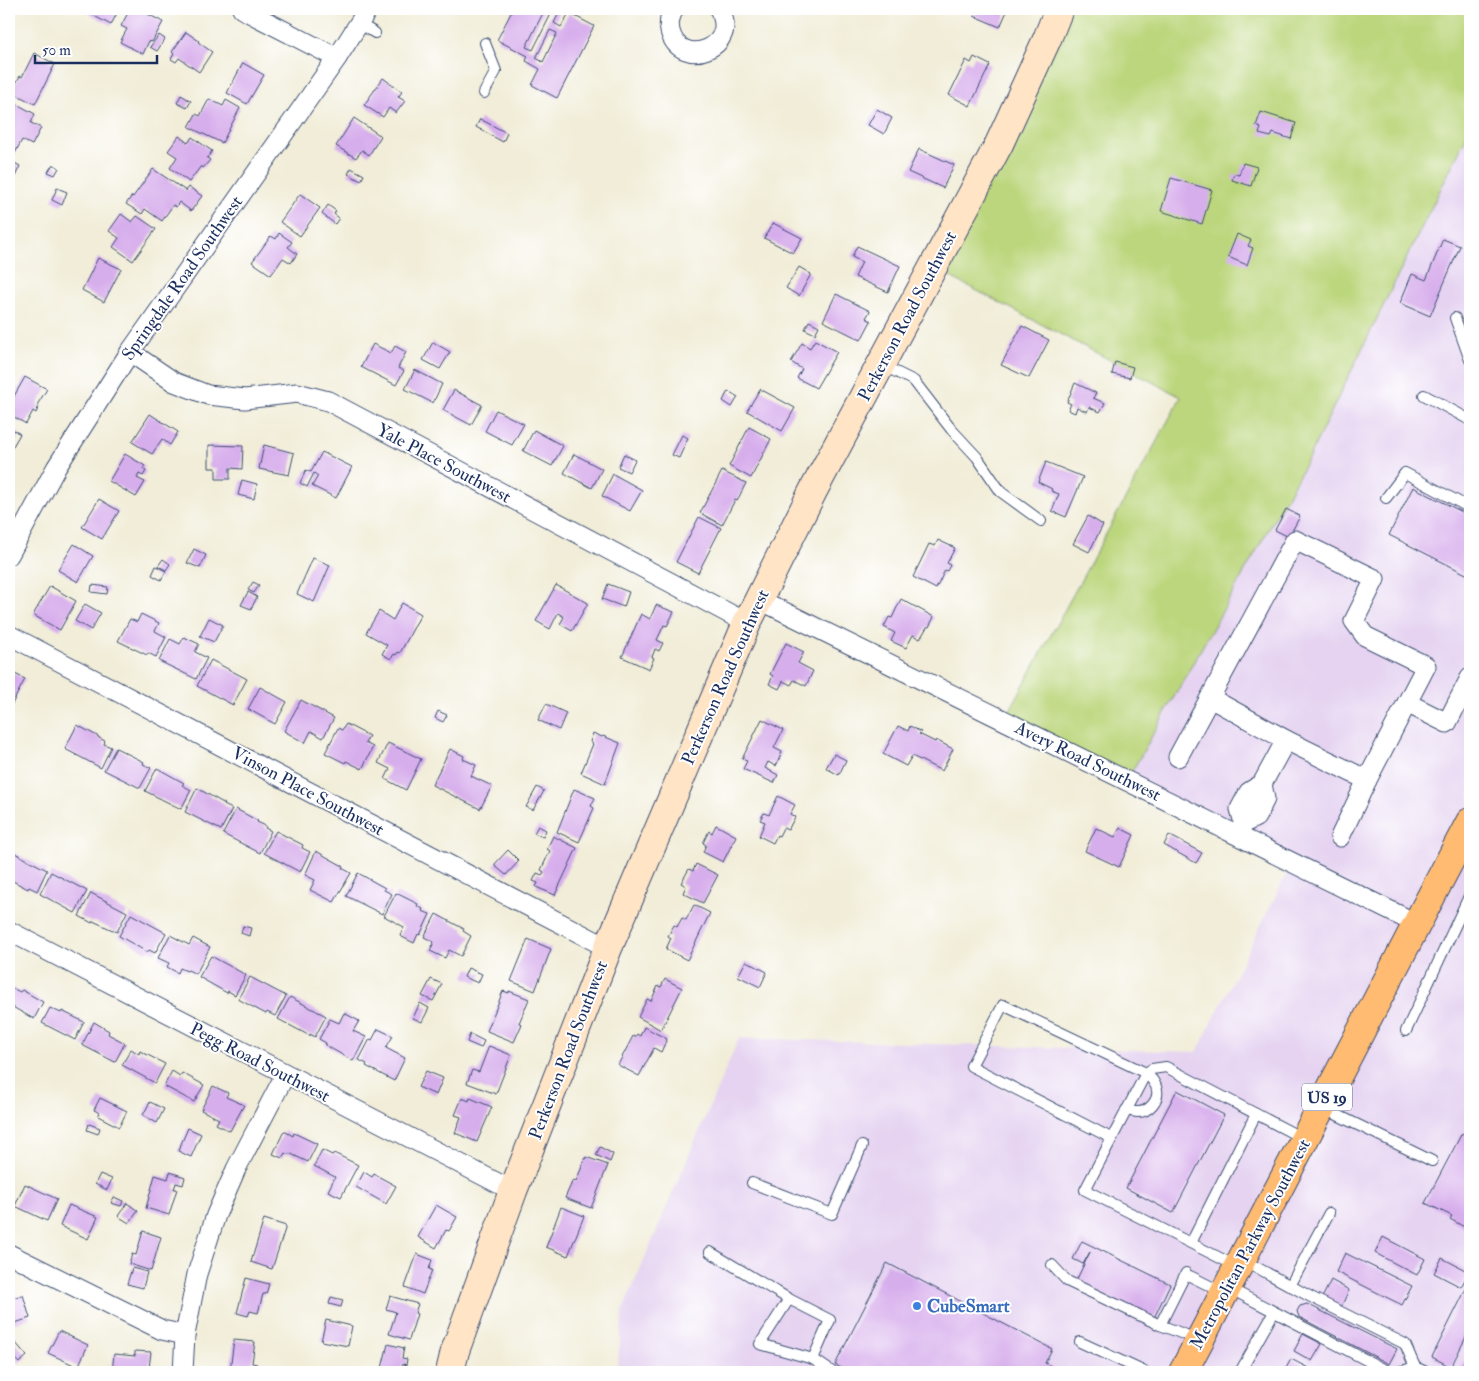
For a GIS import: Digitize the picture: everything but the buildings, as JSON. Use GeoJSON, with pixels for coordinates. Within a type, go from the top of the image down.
{"type":"FeatureCollection","features":[{"type":"Feature","properties":{"kind":"main road","name":"Metropolitan Parkway Southwest"},"geometry":{"type":"LineString","coordinates":[[1183,1372],[1470,822]]}},
{"type":"Feature","properties":{"kind":"street"},"geometry":{"type":"LineString","coordinates":[[242,9],[337,58]]}},
{"type":"Feature","properties":{"kind":"street"},"geometry":{"type":"LineString","coordinates":[[674,9],[669,20],[671,35],[681,48],[696,52],[711,48],[722,36],[724,21],[719,9]]}},
{"type":"Feature","properties":{"kind":"street","name":"Perkerson Road Southwest"},"geometry":{"type":"LineString","coordinates":[[450,1372],[455,1350],[513,1191],[608,948],[747,623],[813,491],[999,144],[1059,9]]}},
{"type":"Feature","properties":{"kind":"street","name":"Springdale Road Southwest"},"geometry":{"type":"LineString","coordinates":[[9,555],[56,468],[130,352],[337,58],[363,16]]}},
{"type":"Feature","properties":{"kind":"street","name":"Yale Place Southwest"},"geometry":{"type":"LineString","coordinates":[[130,352],[174,382],[208,395],[245,399],[297,393],[328,401],[747,623]]}},
{"type":"Feature","properties":{"kind":"street"},"geometry":{"type":"LineString","coordinates":[[1178,757],[1295,540],[1375,578],[1354,621],[1365,636],[1426,666],[1340,837]]}},
{"type":"Feature","properties":{"kind":"street","name":"Avery Road Southwest"},"geometry":{"type":"LineString","coordinates":[[758,599],[1241,829],[1417,924]]}},
{"type":"Feature","properties":{"kind":"street","name":"Vinson Place Southwest"},"geometry":{"type":"LineString","coordinates":[[9,635],[608,948]]}},
{"type":"Feature","properties":{"kind":"street"},"geometry":{"type":"LineString","coordinates":[[1406,703],[1446,723],[1470,678]]}},
{"type":"Feature","properties":{"kind":"street"},"geometry":{"type":"LineString","coordinates":[[1210,698],[1286,740],[1367,780]]}},
{"type":"Feature","properties":{"kind":"street"},"geometry":{"type":"LineString","coordinates":[[1241,829],[1240,809],[1250,792],[1262,784],[1286,740]]}},
{"type":"Feature","properties":{"kind":"street","name":"Pegg Road Southwest"},"geometry":{"type":"LineString","coordinates":[[9,931],[513,1191]]}},
{"type":"Feature","properties":{"kind":"street"},"geometry":{"type":"LineString","coordinates":[[183,1372],[185,1335],[197,1274],[216,1215],[236,1169],[285,1075]]}},
{"type":"Feature","properties":{"kind":"street"},"geometry":{"type":"LineString","coordinates":[[9,1254],[162,1330],[185,1335]]}},
{"type":"Feature","properties":{"kind":"lane"},"geometry":{"type":"LineString","coordinates":[[363,16],[375,33]]}},
{"type":"Feature","properties":{"kind":"lane"},"geometry":{"type":"LineString","coordinates":[[484,93],[496,71],[485,43]]}},
{"type":"Feature","properties":{"kind":"lane"},"geometry":{"type":"LineString","coordinates":[[1455,318],[1470,360]]}},
{"type":"Feature","properties":{"kind":"lane"},"geometry":{"type":"LineString","coordinates":[[881,364],[914,381],[951,429],[977,457],[1001,492],[1041,520]]}},
{"type":"Feature","properties":{"kind":"lane"},"geometry":{"type":"LineString","coordinates":[[1424,395],[1470,420]]}},
{"type":"Feature","properties":{"kind":"lane"},"geometry":{"type":"LineString","coordinates":[[1386,498],[1405,473],[1470,508]]}},
{"type":"Feature","properties":{"kind":"lane"},"geometry":{"type":"LineString","coordinates":[[1406,1031],[1470,894]]}},
{"type":"Feature","properties":{"kind":"lane"},"geometry":{"type":"LineString","coordinates":[[1111,1138],[971,1066],[1003,1005],[1146,1073],[1157,1088],[1154,1103],[1145,1111],[1126,1110]]}},
{"type":"Feature","properties":{"kind":"lane"},"geometry":{"type":"LineString","coordinates":[[1305,1139],[1166,1067],[1152,1069],[1146,1073],[1085,1190],[1191,1243],[1274,1312],[1389,1372]]}},
{"type":"Feature","properties":{"kind":"lane"},"geometry":{"type":"LineString","coordinates":[[1322,1107],[1432,1160]]}},
{"type":"Feature","properties":{"kind":"lane"},"geometry":{"type":"LineString","coordinates":[[1191,1243],[1256,1114]]}},
{"type":"Feature","properties":{"kind":"lane"},"geometry":{"type":"LineString","coordinates":[[752,1183],[832,1214],[862,1146]]}},
{"type":"Feature","properties":{"kind":"lane"},"geometry":{"type":"LineString","coordinates":[[1290,1286],[1329,1212]]}},
{"type":"Feature","properties":{"kind":"lane"},"geometry":{"type":"LineString","coordinates":[[710,1252],[830,1320],[812,1359]]}},
{"type":"Feature","properties":{"kind":"lane"},"geometry":{"type":"LineString","coordinates":[[1052,1265],[1067,1280],[1160,1325],[1200,1340]]}},
{"type":"Feature","properties":{"kind":"lane"},"geometry":{"type":"LineString","coordinates":[[1160,1325],[1188,1274],[1233,1277],[1290,1286],[1405,1344],[1415,1367]]}},
{"type":"Feature","properties":{"kind":"lane"},"geometry":{"type":"LineString","coordinates":[[789,1298],[760,1344],[812,1359],[832,1372]]}},
{"type":"Feature","properties":{"kind":"lane"},"geometry":{"type":"LineString","coordinates":[[1240,1372],[1274,1312]]}},
{"type":"Feature","properties":{"kind":"lane"},"geometry":{"type":"LineString","coordinates":[[1080,1342],[1145,1372]]}},
{"type":"Feature","properties":{"kind":"lane"},"geometry":{"type":"LineString","coordinates":[[1399,1372],[1415,1367],[1426,1372]]}},
{"type":"Feature","properties":{"kind":"shaded area"},"geometry":{"type":"Polygon","coordinates":[[[1470,129],[1470,1372],[617,1372],[623,1309],[739,1038],[1197,1052],[1290,867],[1126,782],[1306,463],[1470,129]]]}},
{"type":"Feature","properties":{"kind":"green space"},"geometry":{"type":"Polygon","coordinates":[[[1057,9],[1470,9],[1470,129],[1306,463],[1126,782],[1005,719],[1181,397],[939,271],[1057,9]]]}},
{"type":"Feature","properties":{"kind":"place","name":"CubeSmart"},"geometry":{"type":"Point","coordinates":[917,1306]}}]}
